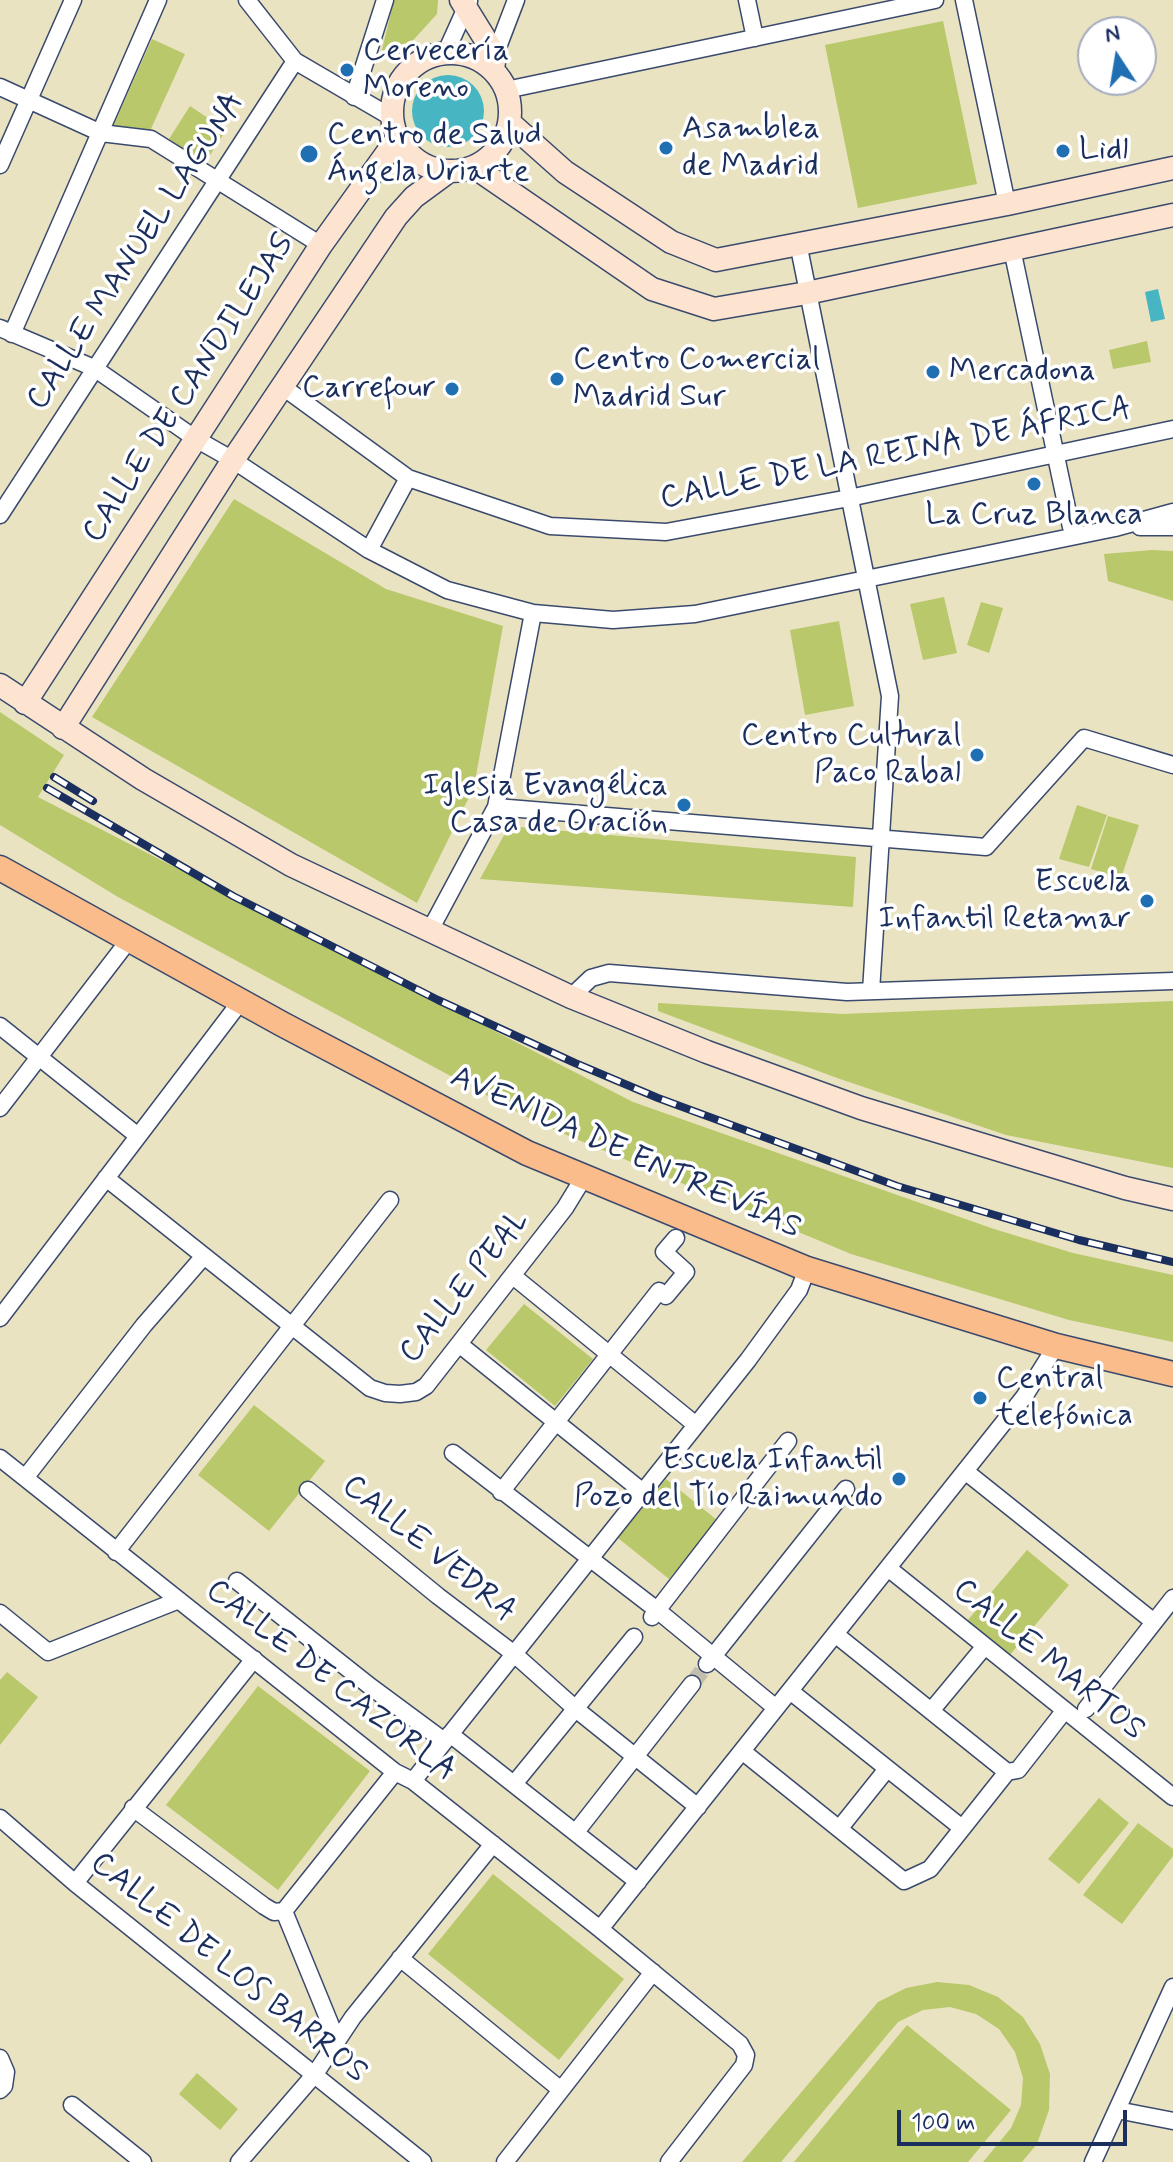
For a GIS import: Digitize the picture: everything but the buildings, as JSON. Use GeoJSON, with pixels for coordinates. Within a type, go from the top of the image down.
{"type":"FeatureCollection","features":[{"type":"Feature","properties":{"kind":"main road","name":"AVENIDA DE ENTREVÍAS"},"geometry":{"type":"LineString","coordinates":[[0,868],[444,1111],[527,1153],[807,1269],[1056,1346],[1173,1374]]}},
{"type":"Feature","properties":{"kind":"street"},"geometry":{"type":"LineString","coordinates":[[0,165],[73,0]]}},
{"type":"Feature","properties":{"kind":"street"},"geometry":{"type":"LineString","coordinates":[[158,0],[101,133],[6,331],[94,368],[196,439],[369,550],[447,590],[533,613],[613,620],[695,614],[1115,528],[1173,512]]}},
{"type":"Feature","properties":{"kind":"street"},"geometry":{"type":"LineString","coordinates":[[354,97],[385,0]]}},
{"type":"Feature","properties":{"kind":"street"},"geometry":{"type":"LineString","coordinates":[[494,62],[516,0]]}},
{"type":"Feature","properties":{"kind":"street"},"geometry":{"type":"LineString","coordinates":[[747,0],[755,38]]}},
{"type":"Feature","properties":{"kind":"street"},"geometry":{"type":"LineString","coordinates":[[506,90],[935,0]]}},
{"type":"Feature","properties":{"kind":"street"},"geometry":{"type":"LineString","coordinates":[[964,0],[1007,204]]}},
{"type":"Feature","properties":{"kind":"street"},"geometry":{"type":"LineString","coordinates":[[250,2],[295,61],[391,117]]}},
{"type":"Feature","properties":{"kind":"street"},"geometry":{"type":"LineString","coordinates":[[63,728],[233,460],[396,217],[414,197],[448,172],[474,167],[497,150],[510,123],[510,108],[506,90],[465,2]]}},
{"type":"Feature","properties":{"kind":"street"},"geometry":{"type":"LineString","coordinates":[[446,52],[465,2]]}},
{"type":"Feature","properties":{"kind":"street"},"geometry":{"type":"LineString","coordinates":[[448,172],[425,166],[410,156],[397,139],[391,117],[393,95],[404,75],[424,59],[446,52],[494,62]]}},
{"type":"Feature","properties":{"kind":"street","name":"CALLE MANUEL LAGUNA"},"geometry":{"type":"LineString","coordinates":[[0,515],[295,61]]}},
{"type":"Feature","properties":{"kind":"street"},"geometry":{"type":"LineString","coordinates":[[0,87],[101,133],[151,139],[321,245]]}},
{"type":"Feature","properties":{"kind":"street"},"geometry":{"type":"LineString","coordinates":[[510,123],[565,172],[671,242],[716,260],[1007,204],[1173,168]]}},
{"type":"Feature","properties":{"kind":"street","name":"CALLE DE CANDILEJAS"},"geometry":{"type":"LineString","coordinates":[[25,703],[321,245],[397,139]]}},
{"type":"Feature","properties":{"kind":"street"},"geometry":{"type":"LineString","coordinates":[[474,167],[652,289],[714,309],[807,293],[1173,215]]}},
{"type":"Feature","properties":{"kind":"street"},"geometry":{"type":"LineString","coordinates":[[798,243],[890,696],[871,991]]}},
{"type":"Feature","properties":{"kind":"street"},"geometry":{"type":"LineString","coordinates":[[1012,249],[1071,527]]}},
{"type":"Feature","properties":{"kind":"street","name":"CALLE DE LA REINA DE ÁFRICA"},"geometry":{"type":"LineString","coordinates":[[283,387],[408,478],[550,526],[666,532],[849,498],[1173,429]]}},
{"type":"Feature","properties":{"kind":"street"},"geometry":{"type":"LineString","coordinates":[[369,550],[408,478]]}},
{"type":"Feature","properties":{"kind":"street"},"geometry":{"type":"LineString","coordinates":[[1115,528],[1173,527]]}},
{"type":"Feature","properties":{"kind":"street"},"geometry":{"type":"LineString","coordinates":[[429,932],[496,807],[533,613]]}},
{"type":"Feature","properties":{"kind":"street"},"geometry":{"type":"LineString","coordinates":[[42,678],[43,691],[54,705],[66,707],[82,699]]}},
{"type":"Feature","properties":{"kind":"street"},"geometry":{"type":"LineString","coordinates":[[0,685],[143,779],[291,865],[571,997],[707,1052],[861,1108],[1125,1188],[1173,1199]]}},
{"type":"Feature","properties":{"kind":"street"},"geometry":{"type":"LineString","coordinates":[[496,807],[986,847],[1084,738],[1173,765]]}},
{"type":"Feature","properties":{"kind":"street"},"geometry":{"type":"LineString","coordinates":[[0,1108],[129,940]]}},
{"type":"Feature","properties":{"kind":"street"},"geometry":{"type":"LineString","coordinates":[[571,997],[591,978],[609,973],[847,992],[1173,981]]}},
{"type":"Feature","properties":{"kind":"street"},"geometry":{"type":"LineString","coordinates":[[0,1318],[241,1001]]}},
{"type":"Feature","properties":{"kind":"street"},"geometry":{"type":"LineString","coordinates":[[0,1026],[138,1136]]}},
{"type":"Feature","properties":{"kind":"street","name":"CALLE PEAL"},"geometry":{"type":"LineString","coordinates":[[292,1326],[370,1388],[385,1393],[416,1392],[426,1386],[513,1276],[565,1208],[584,1177]]}},
{"type":"Feature","properties":{"kind":"street"},"geometry":{"type":"LineString","coordinates":[[106,1178],[292,1326]]}},
{"type":"Feature","properties":{"kind":"street"},"geometry":{"type":"LineString","coordinates":[[116,1552],[390,1200]]}},
{"type":"Feature","properties":{"kind":"street"},"geometry":{"type":"LineString","coordinates":[[501,1492],[609,1354],[662,1294],[686,1272],[664,1252],[676,1238]]}},
{"type":"Feature","properties":{"kind":"street"},"geometry":{"type":"LineString","coordinates":[[25,1478],[144,1325],[204,1256]]}},
{"type":"Feature","properties":{"kind":"street","name":"CALLE VEDRA"},"geometry":{"type":"LineString","coordinates":[[413,1781],[696,1425],[799,1290],[807,1269]]}},
{"type":"Feature","properties":{"kind":"street"},"geometry":{"type":"LineString","coordinates":[[513,1276],[696,1425]]}},
{"type":"Feature","properties":{"kind":"street"},"geometry":{"type":"LineString","coordinates":[[459,1344],[643,1492]]}},
{"type":"Feature","properties":{"kind":"street"},"geometry":{"type":"LineString","coordinates":[[600,1929],[888,1568],[905,1534],[965,1471],[1024,1397],[1056,1346]]}},
{"type":"Feature","properties":{"kind":"street"},"geometry":{"type":"LineString","coordinates":[[654,1614],[788,1441]]}},
{"type":"Feature","properties":{"kind":"street"},"geometry":{"type":"LineString","coordinates":[[453,1453],[590,1558],[710,1660],[776,1708]]}},
{"type":"Feature","properties":{"kind":"street","name":"CALLE DE CAZORLA"},"geometry":{"type":"LineString","coordinates":[[0,1458],[395,1772],[413,1781],[493,1844],[733,2037],[746,2055],[740,2071],[669,2162]]}},
{"type":"Feature","properties":{"kind":"street"},"geometry":{"type":"LineString","coordinates":[[965,1471],[1154,1622]]}},
{"type":"Feature","properties":{"kind":"street"},"geometry":{"type":"LineString","coordinates":[[710,1660],[846,1489]]}},
{"type":"Feature","properties":{"kind":"street","name":"CALLE VEDRA"},"geometry":{"type":"LineString","coordinates":[[308,1490],[513,1653]]}},
{"type":"Feature","properties":{"kind":"street","name":"CALLE MARTOS"},"geometry":{"type":"LineString","coordinates":[[888,1568],[1173,1797]]}},
{"type":"Feature","properties":{"kind":"street"},"geometry":{"type":"LineString","coordinates":[[237,1581],[348,1669],[514,1784],[638,1882]]}},
{"type":"Feature","properties":{"kind":"street","name":"CALLE MARTOS"},"geometry":{"type":"LineString","coordinates":[[1086,1709],[1173,1598]]}},
{"type":"Feature","properties":{"kind":"street"},"geometry":{"type":"LineString","coordinates":[[0,1613],[48,1652],[179,1600]]}},
{"type":"Feature","properties":{"kind":"street"},"geometry":{"type":"LineString","coordinates":[[835,1634],[1007,1772]]}},
{"type":"Feature","properties":{"kind":"street"},"geometry":{"type":"LineString","coordinates":[[514,1784],[634,1637]]}},
{"type":"Feature","properties":{"kind":"street"},"geometry":{"type":"LineString","coordinates":[[931,1711],[985,1646]]}},
{"type":"Feature","properties":{"kind":"street"},"geometry":{"type":"LineString","coordinates":[[513,1653],[577,1710],[698,1807]]}},
{"type":"Feature","properties":{"kind":"street"},"geometry":{"type":"LineString","coordinates":[[75,1883],[254,1659]]}},
{"type":"Feature","properties":{"kind":"street"},"geometry":{"type":"LineString","coordinates":[[576,1832],[692,1684]]}},
{"type":"Feature","properties":{"kind":"street"},"geometry":{"type":"LineString","coordinates":[[790,1691],[962,1828]]}},
{"type":"Feature","properties":{"kind":"street"},"geometry":{"type":"LineString","coordinates":[[742,1751],[904,1881],[930,1869],[1007,1772],[1018,1770],[1065,1710]]}},
{"type":"Feature","properties":{"kind":"street"},"geometry":{"type":"LineString","coordinates":[[839,1829],[887,1769]]}},
{"type":"Feature","properties":{"kind":"street"},"geometry":{"type":"LineString","coordinates":[[133,1808],[264,1906],[274,1912],[284,1911],[395,1772]]}},
{"type":"Feature","properties":{"kind":"street","name":"CALLE DE LOS BARROS"},"geometry":{"type":"LineString","coordinates":[[0,1818],[75,1883],[423,2162]]}},
{"type":"Feature","properties":{"kind":"street"},"geometry":{"type":"LineString","coordinates":[[239,2162],[315,2074],[336,2038],[493,1844]]}},
{"type":"Feature","properties":{"kind":"street"},"geometry":{"type":"LineString","coordinates":[[284,1911],[336,2038]]}},
{"type":"Feature","properties":{"kind":"street"},"geometry":{"type":"LineString","coordinates":[[400,1958],[561,2090]]}},
{"type":"Feature","properties":{"kind":"street"},"geometry":{"type":"LineString","coordinates":[[505,2162],[653,1972]]}},
{"type":"Feature","properties":{"kind":"street"},"geometry":{"type":"LineString","coordinates":[[1093,2162],[1173,1987]]}},
{"type":"Feature","properties":{"kind":"street"},"geometry":{"type":"LineString","coordinates":[[0,2058],[6,2072],[0,2090]]}},
{"type":"Feature","properties":{"kind":"street"},"geometry":{"type":"LineString","coordinates":[[72,2105],[143,2162]]}},
{"type":"Feature","properties":{"kind":"street"},"geometry":{"type":"LineString","coordinates":[[1117,2110],[1173,2121]]}},
{"type":"Feature","properties":{"kind":"green space"},"geometry":{"type":"Polygon","coordinates":[[[394,0],[438,0],[437,14],[396,59],[380,58],[394,0]]]}},
{"type":"Feature","properties":{"kind":"green space"},"geometry":{"type":"Polygon","coordinates":[[[943,21],[977,184],[858,208],[825,45],[943,21]]]}},
{"type":"Feature","properties":{"kind":"green space"},"geometry":{"type":"Polygon","coordinates":[[[152,39],[185,54],[150,131],[113,127],[152,39]]]}},
{"type":"Feature","properties":{"kind":"green space"},"geometry":{"type":"Polygon","coordinates":[[[190,106],[226,130],[205,163],[169,139],[190,106]]]}},
{"type":"Feature","properties":{"kind":"green space"},"geometry":{"type":"Polygon","coordinates":[[[1147,341],[1151,362],[1113,369],[1109,350],[1147,341]]]}},
{"type":"Feature","properties":{"kind":"green space"},"geometry":{"type":"Polygon","coordinates":[[[234,499],[386,589],[503,626],[474,787],[417,903],[92,717],[234,499]]]}},
{"type":"Feature","properties":{"kind":"green space"},"geometry":{"type":"Polygon","coordinates":[[[1173,551],[1173,601],[1108,581],[1104,554],[1173,551]]]}},
{"type":"Feature","properties":{"kind":"green space"},"geometry":{"type":"Polygon","coordinates":[[[944,597],[957,653],[923,660],[910,604],[944,597]]]}},
{"type":"Feature","properties":{"kind":"green space"},"geometry":{"type":"Polygon","coordinates":[[[981,602],[1003,608],[989,653],[967,645],[981,602]]]}},
{"type":"Feature","properties":{"kind":"green space"},"geometry":{"type":"Polygon","coordinates":[[[839,621],[854,706],[805,715],[790,630],[839,621]]]}},
{"type":"Feature","properties":{"kind":"green space"},"geometry":{"type":"Polygon","coordinates":[[[0,712],[64,755],[38,797],[633,1102],[994,1229],[1073,1253],[1173,1275],[1173,1342],[1069,1320],[851,1254],[538,1123],[118,897],[0,825],[0,712]]]}},
{"type":"Feature","properties":{"kind":"green space"},"geometry":{"type":"Polygon","coordinates":[[[1077,805],[1107,815],[1089,867],[1059,859],[1077,805]]]}},
{"type":"Feature","properties":{"kind":"green space"},"geometry":{"type":"Polygon","coordinates":[[[1108,816],[1139,825],[1121,878],[1091,869],[1108,816]]]}},
{"type":"Feature","properties":{"kind":"green space"},"geometry":{"type":"Polygon","coordinates":[[[509,826],[856,857],[853,907],[480,879],[509,826]]]}},
{"type":"Feature","properties":{"kind":"green space"},"geometry":{"type":"Polygon","coordinates":[[[1173,1001],[1173,1168],[1006,1135],[837,1078],[658,1011],[658,1003],[842,1014],[1173,1001]]]}},
{"type":"Feature","properties":{"kind":"green space"},"geometry":{"type":"Polygon","coordinates":[[[524,1304],[593,1359],[555,1406],[486,1350],[524,1304]]]}},
{"type":"Feature","properties":{"kind":"green space"},"geometry":{"type":"Polygon","coordinates":[[[254,1405],[325,1461],[269,1531],[198,1475],[254,1405]]]}},
{"type":"Feature","properties":{"kind":"green space"},"geometry":{"type":"Polygon","coordinates":[[[666,1479],[717,1520],[669,1579],[618,1538],[666,1479]]]}},
{"type":"Feature","properties":{"kind":"green space"},"geometry":{"type":"Polygon","coordinates":[[[1027,1550],[1069,1585],[1009,1656],[967,1621],[1027,1550]]]}},
{"type":"Feature","properties":{"kind":"green space"},"geometry":{"type":"Polygon","coordinates":[[[7,1672],[38,1697],[0,1745],[0,1680],[7,1672]]]}},
{"type":"Feature","properties":{"kind":"green space"},"geometry":{"type":"Polygon","coordinates":[[[258,1686],[370,1771],[278,1890],[166,1805],[258,1686]]]}},
{"type":"Feature","properties":{"kind":"green space"},"geometry":{"type":"Polygon","coordinates":[[[1099,1798],[1129,1823],[1079,1884],[1048,1859],[1099,1798]]]}},
{"type":"Feature","properties":{"kind":"green space"},"geometry":{"type":"Polygon","coordinates":[[[1138,1823],[1173,1849],[1173,1856],[1122,1924],[1083,1895],[1138,1823]]]}},
{"type":"Feature","properties":{"kind":"green space"},"geometry":{"type":"Polygon","coordinates":[[[493,1874],[624,1979],[559,2060],[428,1954],[493,1874]]]}},
{"type":"Feature","properties":{"kind":"green space"},"geometry":{"type":"Polygon","coordinates":[[[937,1982],[969,1985],[998,1997],[1023,2017],[1040,2044],[1050,2074],[1049,2110],[1037,2144],[1022,2162],[983,2162],[1011,2128],[1021,2105],[1023,2078],[1015,2052],[999,2029],[976,2014],[950,2007],[923,2010],[898,2022],[781,2162],[742,2162],[878,2002],[906,1988],[937,1982]]]}},
{"type":"Feature","properties":{"kind":"green space"},"geometry":{"type":"Polygon","coordinates":[[[907,2025],[1011,2110],[968,2162],[794,2162],[907,2025]]]}},
{"type":"Feature","properties":{"kind":"green space"},"geometry":{"type":"Polygon","coordinates":[[[197,2073],[238,2109],[220,2130],[179,2094],[197,2073]]]}},
{"type":"Feature","properties":{"kind":"water"},"geometry":{"type":"Polygon","coordinates":[[[448,75],[468,81],[478,91],[484,111],[478,131],[468,141],[448,147],[428,141],[418,131],[412,111],[418,91],[428,81],[448,75]]]}},
{"type":"Feature","properties":{"kind":"water"},"geometry":{"type":"Polygon","coordinates":[[[1158,289],[1165,319],[1151,322],[1145,292],[1158,289]]]}},
{"type":"Feature","properties":{"kind":"tunnel"},"geometry":{"type":"LineString","coordinates":[[692,1684],[707,1664]]}},
{"type":"Feature","properties":{"kind":"railway"},"geometry":{"type":"LineString","coordinates":[[54,777],[93,801]]}},
{"type":"Feature","properties":{"kind":"railway"},"geometry":{"type":"LineString","coordinates":[[47,788],[233,896],[438,1000],[658,1098],[897,1186],[1079,1240],[1173,1262]]}},
{"type":"Feature","properties":{"kind":"place","name":"Cervecería Moreno"},"geometry":{"type":"Point","coordinates":[347,70]}},
{"type":"Feature","properties":{"kind":"place","name":"Asamblea de Madrid"},"geometry":{"type":"Point","coordinates":[666,148]}},
{"type":"Feature","properties":{"kind":"place","name":"Lidl"},"geometry":{"type":"Point","coordinates":[1063,151]}},
{"type":"Feature","properties":{"kind":"place","name":"Centro de Salud Ángela Uriarte"},"geometry":{"type":"Point","coordinates":[309,154]}},
{"type":"Feature","properties":{"kind":"place","name":"Mercadona"},"geometry":{"type":"Point","coordinates":[933,372]}},
{"type":"Feature","properties":{"kind":"place","name":"Centro Comercial Madrid Sur"},"geometry":{"type":"Point","coordinates":[557,379]}},
{"type":"Feature","properties":{"kind":"place","name":"Carrefour"},"geometry":{"type":"Point","coordinates":[452,389]}},
{"type":"Feature","properties":{"kind":"place","name":"La Cruz Blanca"},"geometry":{"type":"Point","coordinates":[1034,484]}},
{"type":"Feature","properties":{"kind":"place","name":"Centro Cultural Paco Rabal"},"geometry":{"type":"Point","coordinates":[977,755]}},
{"type":"Feature","properties":{"kind":"place","name":"Iglesia Evangélica Casa de Oración"},"geometry":{"type":"Point","coordinates":[684,805]}},
{"type":"Feature","properties":{"kind":"place","name":"Escuela Infantil Retamar"},"geometry":{"type":"Point","coordinates":[1147,901]}},
{"type":"Feature","properties":{"kind":"place","name":"Central telefónica"},"geometry":{"type":"Point","coordinates":[980,1398]}},
{"type":"Feature","properties":{"kind":"place","name":"Escuela Infantil Pozo del Tío Raimundo"},"geometry":{"type":"Point","coordinates":[899,1479]}}]}
